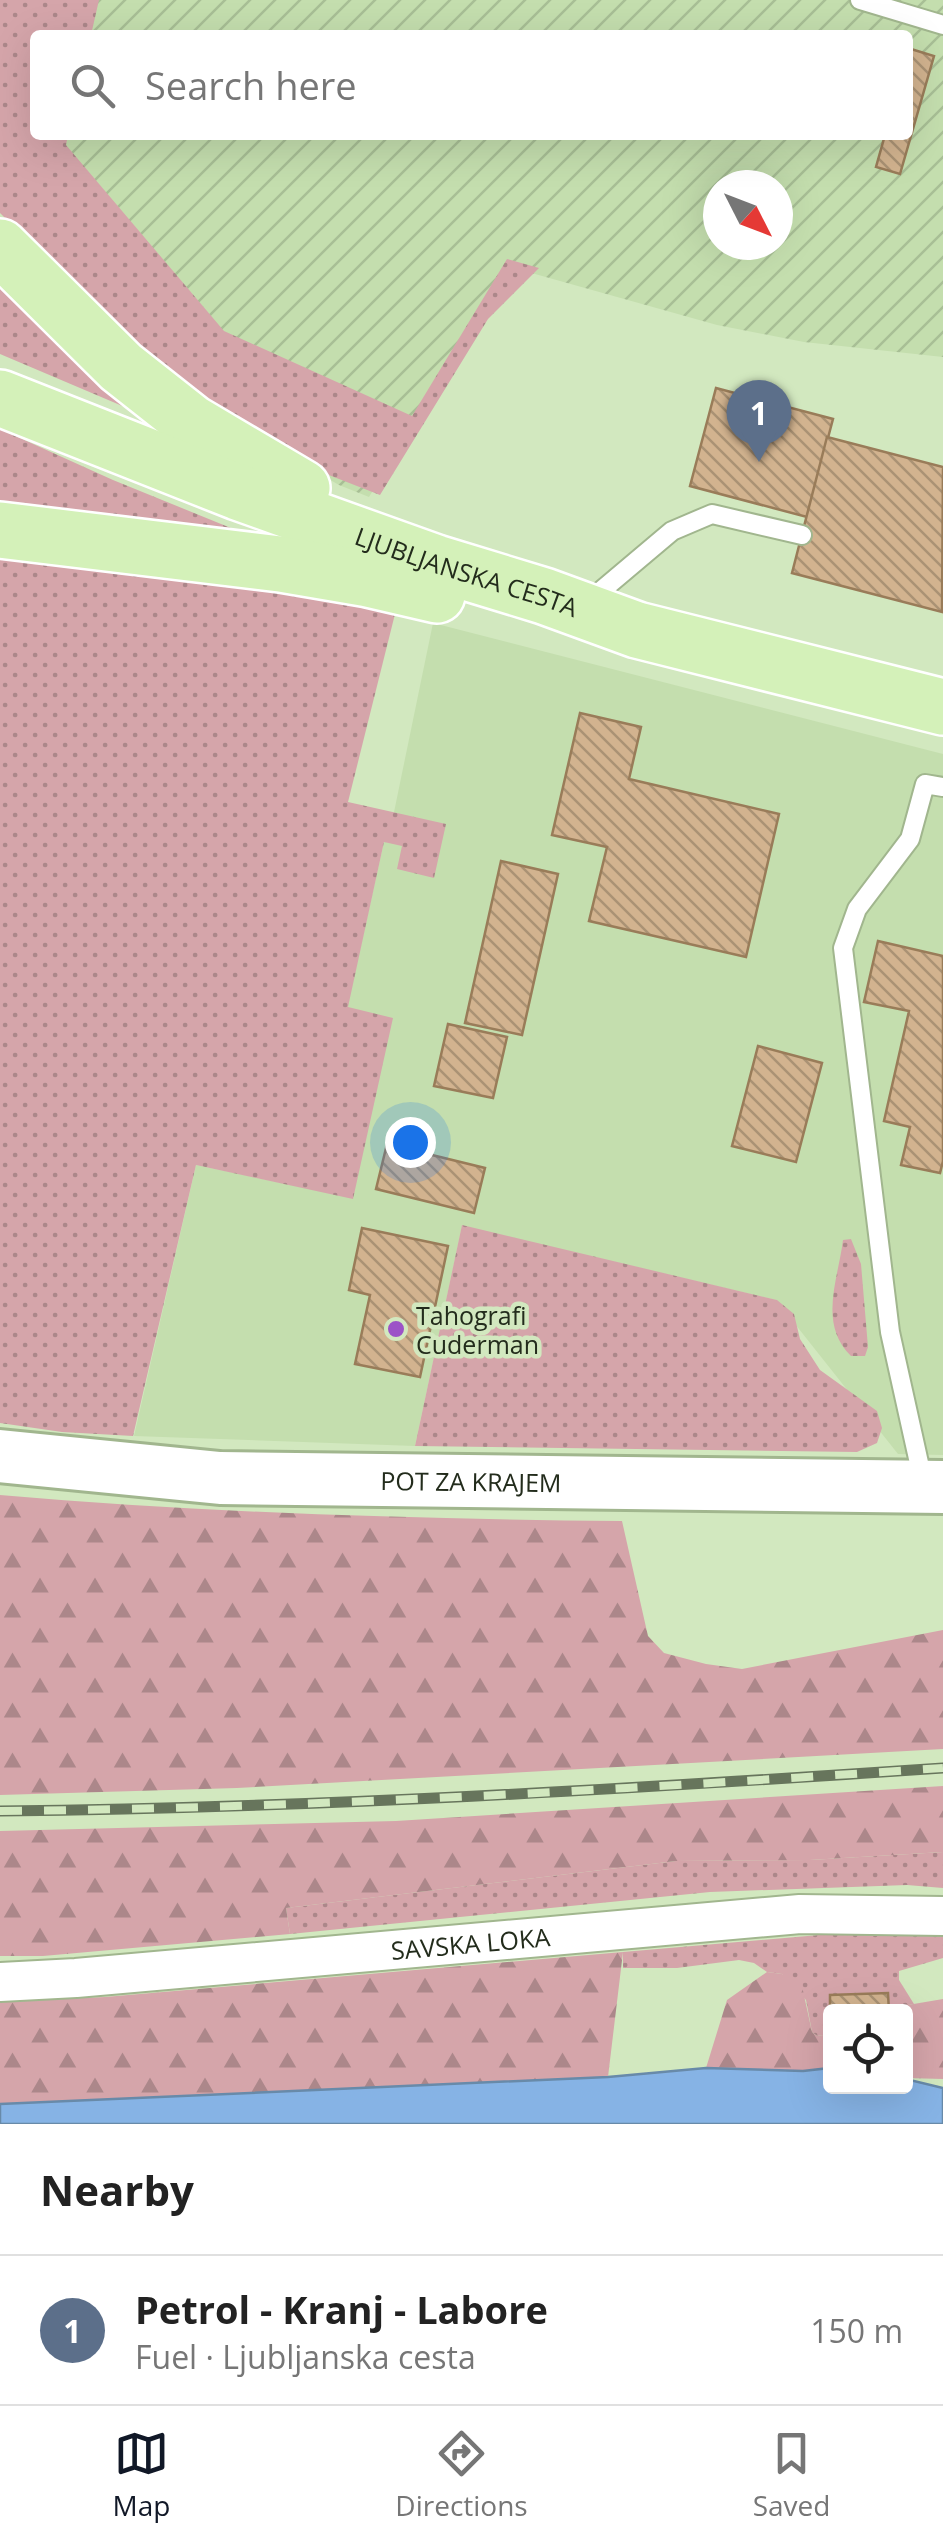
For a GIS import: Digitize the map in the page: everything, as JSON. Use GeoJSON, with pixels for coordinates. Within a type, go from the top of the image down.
{"type":"FeatureCollection","features":[{"type":"Feature","properties":{"kind":"main road"},"geometry":{"type":"LineString","coordinates":[[0,247],[120,368],[192,423],[323,498],[466,545],[509,566],[562,602]]}},
{"type":"Feature","properties":{"kind":"main road","name":"LJUBLJANSKA CESTA"},"geometry":{"type":"LineString","coordinates":[[0,398],[256,498],[638,630],[943,707]]}},
{"type":"Feature","properties":{"kind":"main road"},"geometry":{"type":"LineString","coordinates":[[0,530],[368,579],[427,592],[554,632],[638,630]]}},
{"type":"Feature","properties":{"kind":"street","name":"POT ZA KRAJEM"},"geometry":{"type":"LineString","coordinates":[[0,1456],[220,1478],[934,1487]]}},
{"type":"Feature","properties":{"kind":"street","name":"SAVSKA LOKA"},"geometry":{"type":"LineString","coordinates":[[0,1982],[800,1914],[943,1916]]}},
{"type":"Feature","properties":{"kind":"lane"},"geometry":{"type":"LineString","coordinates":[[860,0],[907,6],[943,25]]}},
{"type":"Feature","properties":{"kind":"lane"},"geometry":{"type":"LineString","coordinates":[[562,602],[672,532],[712,514],[802,535]]}},
{"type":"Feature","properties":{"kind":"lane"},"geometry":{"type":"LineString","coordinates":[[934,1487],[890,1332],[843,948],[856,909],[910,839],[925,784],[943,788]]}},
{"type":"Feature","properties":{"kind":"shaded area"},"geometry":{"type":"Polygon","coordinates":[[[0,0],[943,0],[943,357],[804,342],[717,325],[510,267],[369,497],[339,485],[211,411],[0,207],[0,0]]]}},
{"type":"Feature","properties":{"kind":"shaded area"},"geometry":{"type":"Polygon","coordinates":[[[433,623],[943,754],[943,1455],[898,1454],[776,1300],[462,1226],[415,1446],[134,1436],[196,1165],[353,1198],[337,1053],[393,817],[433,623]]]}},
{"type":"Feature","properties":{"kind":"green space"},"geometry":{"type":"Polygon","coordinates":[[[0,0],[99,0],[92,30],[30,30],[30,140],[67,140],[66,145],[224,331],[412,416],[507,259],[539,268],[488,319],[380,495],[316,470],[171,383],[0,213],[0,0]]]}},
{"type":"Feature","properties":{"kind":"green space"},"geometry":{"type":"Polygon","coordinates":[[[0,272],[160,422],[0,354],[0,272]]]}},
{"type":"Feature","properties":{"kind":"green space"},"geometry":{"type":"Polygon","coordinates":[[[0,429],[113,480],[285,550],[0,517],[0,429]]]}},
{"type":"Feature","properties":{"kind":"green space"},"geometry":{"type":"Polygon","coordinates":[[[0,556],[196,576],[396,610],[348,802],[446,824],[434,878],[397,869],[402,846],[384,842],[348,1007],[393,1018],[353,1199],[196,1165],[133,1436],[0,1423],[0,556]]]}},
{"type":"Feature","properties":{"kind":"green space"},"geometry":{"type":"Polygon","coordinates":[[[462,1225],[777,1300],[794,1314],[800,1339],[820,1370],[877,1411],[882,1428],[877,1443],[857,1452],[415,1446],[462,1225]]]}},
{"type":"Feature","properties":{"kind":"green space"},"geometry":{"type":"Polygon","coordinates":[[[851,1239],[861,1264],[868,1347],[865,1356],[851,1356],[835,1330],[833,1316],[843,1240],[851,1239]]]}},
{"type":"Feature","properties":{"kind":"green space"},"geometry":{"type":"Polygon","coordinates":[[[0,1495],[311,1514],[622,1521],[648,1636],[664,1653],[742,1669],[943,1630],[943,1749],[237,1788],[0,1795],[0,1495]]]}},
{"type":"Feature","properties":{"kind":"green space"},"geometry":{"type":"Polygon","coordinates":[[[943,1786],[943,1852],[810,1860],[676,1861],[286,1908],[290,1934],[43,1956],[0,1956],[0,1831],[396,1821],[943,1786]]]}},
{"type":"Feature","properties":{"kind":"green space"},"geometry":{"type":"Polygon","coordinates":[[[943,1852],[943,1888],[907,1885],[710,1892],[290,1934],[286,1908],[676,1861],[810,1860],[943,1852]]]}},
{"type":"Feature","properties":{"kind":"green space"},"geometry":{"type":"Polygon","coordinates":[[[943,1933],[943,1958],[899,1971],[899,1980],[914,2004],[823,2004],[823,2035],[817,2036],[812,2032],[806,2000],[782,1974],[767,1972],[754,1963],[739,1960],[677,1968],[623,1968],[623,1952],[830,1934],[943,1933]]]}},
{"type":"Feature","properties":{"kind":"green space"},"geometry":{"type":"Polygon","coordinates":[[[623,1952],[608,2077],[0,2104],[0,2002],[105,1997],[623,1952]]]}},
{"type":"Feature","properties":{"kind":"green space"},"geometry":{"type":"Polygon","coordinates":[[[767,1972],[782,1974],[802,1986],[812,2032],[823,2035],[823,2069],[706,2068],[727,2000],[767,1972]]]}},
{"type":"Feature","properties":{"kind":"green space"},"geometry":{"type":"Polygon","coordinates":[[[943,1999],[943,2079],[913,2078],[913,2004],[943,1999]]]}},
{"type":"Feature","properties":{"kind":"water"},"geometry":{"type":"Polygon","coordinates":[[[706,2068],[823,2069],[823,2094],[913,2094],[913,2081],[943,2088],[943,2124],[0,2124],[0,2104],[608,2077],[706,2068]]]}},
{"type":"Feature","properties":{"kind":"building"},"geometry":{"type":"Polygon","coordinates":[[[913,50],[934,56],[913,129],[913,50]]]}},
{"type":"Feature","properties":{"kind":"building"},"geometry":{"type":"Polygon","coordinates":[[[884,140],[910,140],[900,174],[876,167],[884,140]]]}},
{"type":"Feature","properties":{"kind":"building"},"geometry":{"type":"Polygon","coordinates":[[[716,388],[833,419],[807,517],[690,486],[716,388]]]}},
{"type":"Feature","properties":{"kind":"building"},"geometry":{"type":"Polygon","coordinates":[[[827,437],[943,467],[942,612],[792,573],[827,437]]]}},
{"type":"Feature","properties":{"kind":"building"},"geometry":{"type":"Polygon","coordinates":[[[580,713],[641,727],[629,779],[779,814],[746,957],[589,921],[607,847],[552,835],[580,713]]]}},
{"type":"Feature","properties":{"kind":"building"},"geometry":{"type":"Polygon","coordinates":[[[501,861],[558,874],[522,1035],[465,1023],[501,861]]]}},
{"type":"Feature","properties":{"kind":"building"},"geometry":{"type":"Polygon","coordinates":[[[878,941],[943,956],[940,1173],[901,1165],[910,1127],[884,1121],[909,1011],[864,1002],[878,941]]]}},
{"type":"Feature","properties":{"kind":"building"},"geometry":{"type":"Polygon","coordinates":[[[448,1024],[507,1037],[493,1098],[434,1086],[448,1024]]]}},
{"type":"Feature","properties":{"kind":"building"},"geometry":{"type":"Polygon","coordinates":[[[758,1046],[822,1063],[796,1162],[732,1146],[758,1046]]]}},
{"type":"Feature","properties":{"kind":"building"},"geometry":{"type":"Polygon","coordinates":[[[387,1144],[485,1168],[474,1213],[376,1189],[387,1144]]]}},
{"type":"Feature","properties":{"kind":"building","name":"Tahografi Cuderman"},"geometry":{"type":"Polygon","coordinates":[[[362,1228],[448,1246],[420,1377],[355,1364],[370,1295],[349,1290],[362,1228]]]}},
{"type":"Feature","properties":{"kind":"building"},"geometry":{"type":"Polygon","coordinates":[[[888,1993],[889,2004],[830,2004],[830,1995],[888,1993]]]}},
{"type":"Feature","properties":{"kind":"railway"},"geometry":{"type":"LineString","coordinates":[[0,1811],[472,1796],[943,1768]]}},
{"type":"Feature","properties":{"kind":"place","name":"Petrol - Kranj - Labore"},"geometry":{"type":"Point","coordinates":[759,462]}},
{"type":"Feature","properties":{"kind":"place","name":"Tahografi Cuderman"},"geometry":{"type":"Point","coordinates":[396,1329]}}]}
